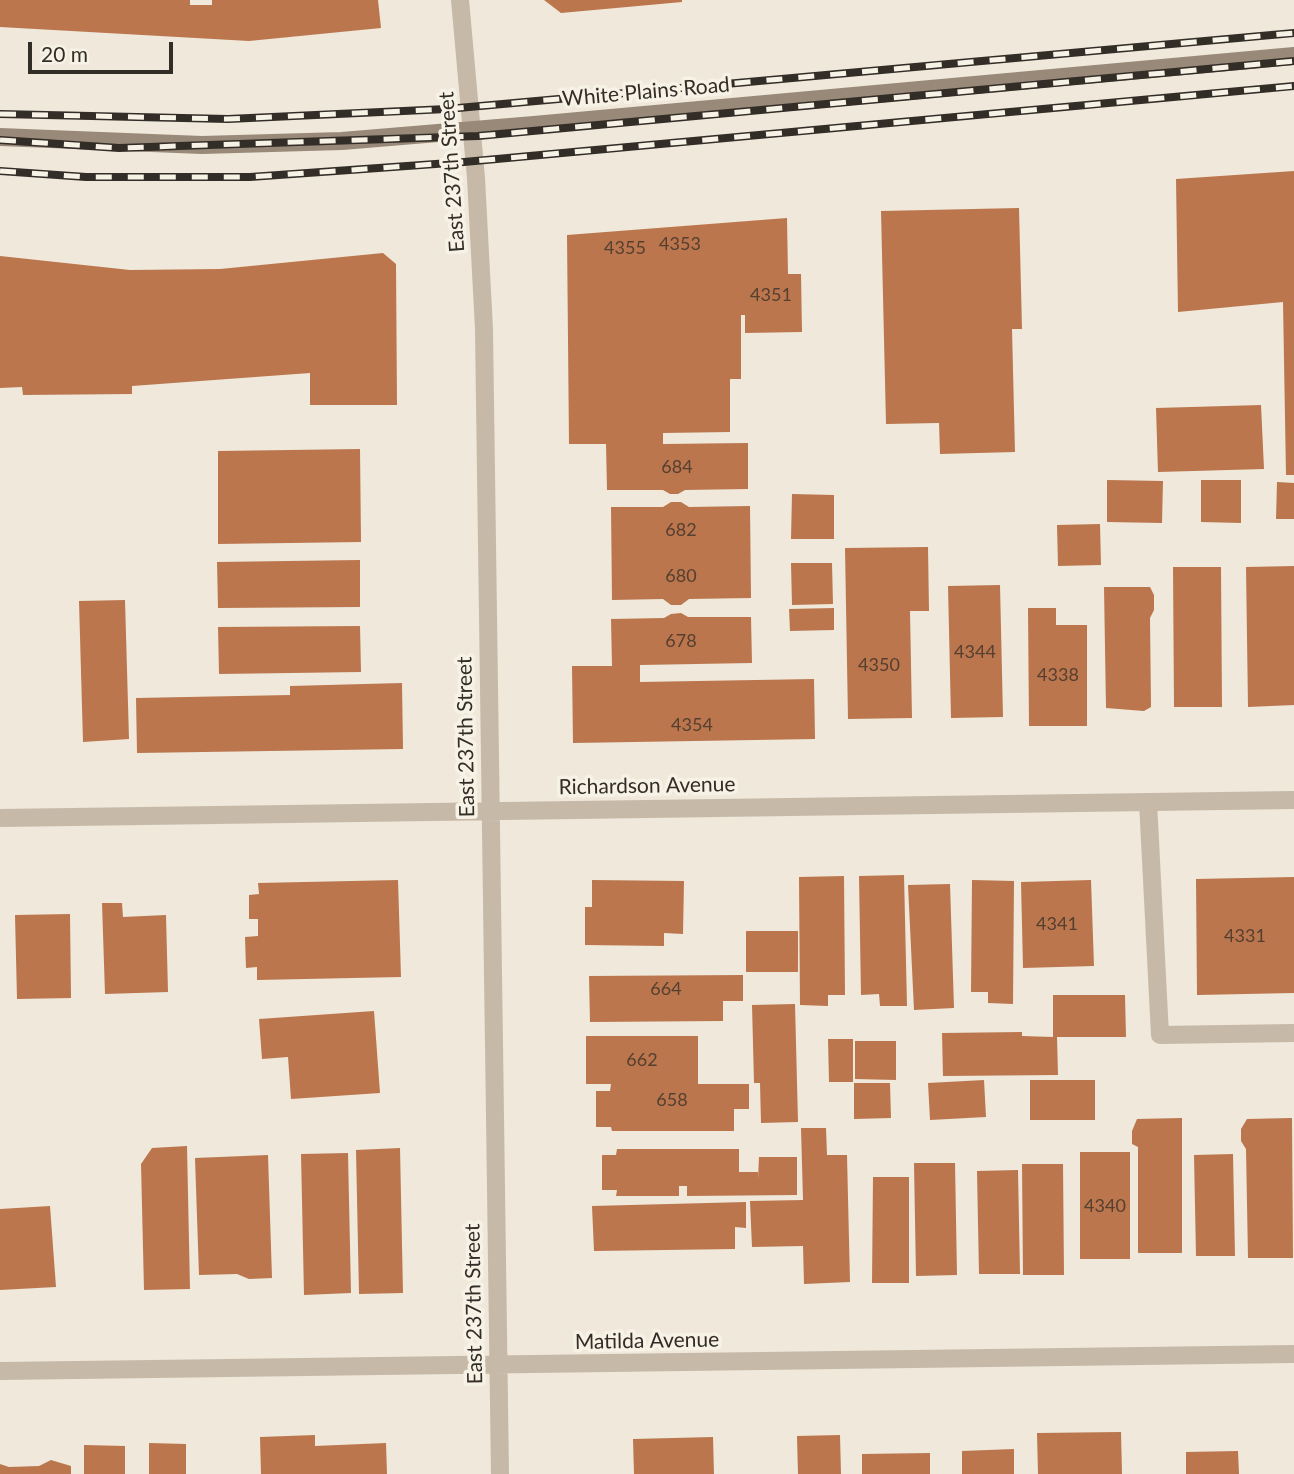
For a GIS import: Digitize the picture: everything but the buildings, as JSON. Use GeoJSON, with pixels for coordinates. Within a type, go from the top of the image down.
{"type":"FeatureCollection","features":[{"type":"Feature","properties":{"kind":"main road","name":"White Plains Road"},"geometry":{"type":"LineString","coordinates":[[0,137],[202,145],[342,141],[1294,56]]}},
{"type":"Feature","properties":{"kind":"street","name":"East 237th Street"},"geometry":{"type":"LineString","coordinates":[[460,0],[472,131],[483,316],[500,1474]]}},
{"type":"Feature","properties":{"kind":"street","name":"Richardson Avenue"},"geometry":{"type":"LineString","coordinates":[[0,818],[1294,800]]}},
{"type":"Feature","properties":{"kind":"street"},"geometry":{"type":"LineString","coordinates":[[1148,802],[1160,1035],[1294,1033]]}},
{"type":"Feature","properties":{"kind":"street","name":"Matilda Avenue"},"geometry":{"type":"LineString","coordinates":[[0,1371],[1294,1354]]}},
{"type":"Feature","properties":{"kind":"railway"},"geometry":{"type":"LineString","coordinates":[[0,114],[228,119],[447,109],[1294,33]]}},
{"type":"Feature","properties":{"kind":"railway"},"geometry":{"type":"LineString","coordinates":[[0,140],[119,148],[478,136],[1294,61]]}},
{"type":"Feature","properties":{"kind":"railway"},"geometry":{"type":"LineString","coordinates":[[0,171],[86,177],[250,177],[464,162],[1294,86]]}}]}
